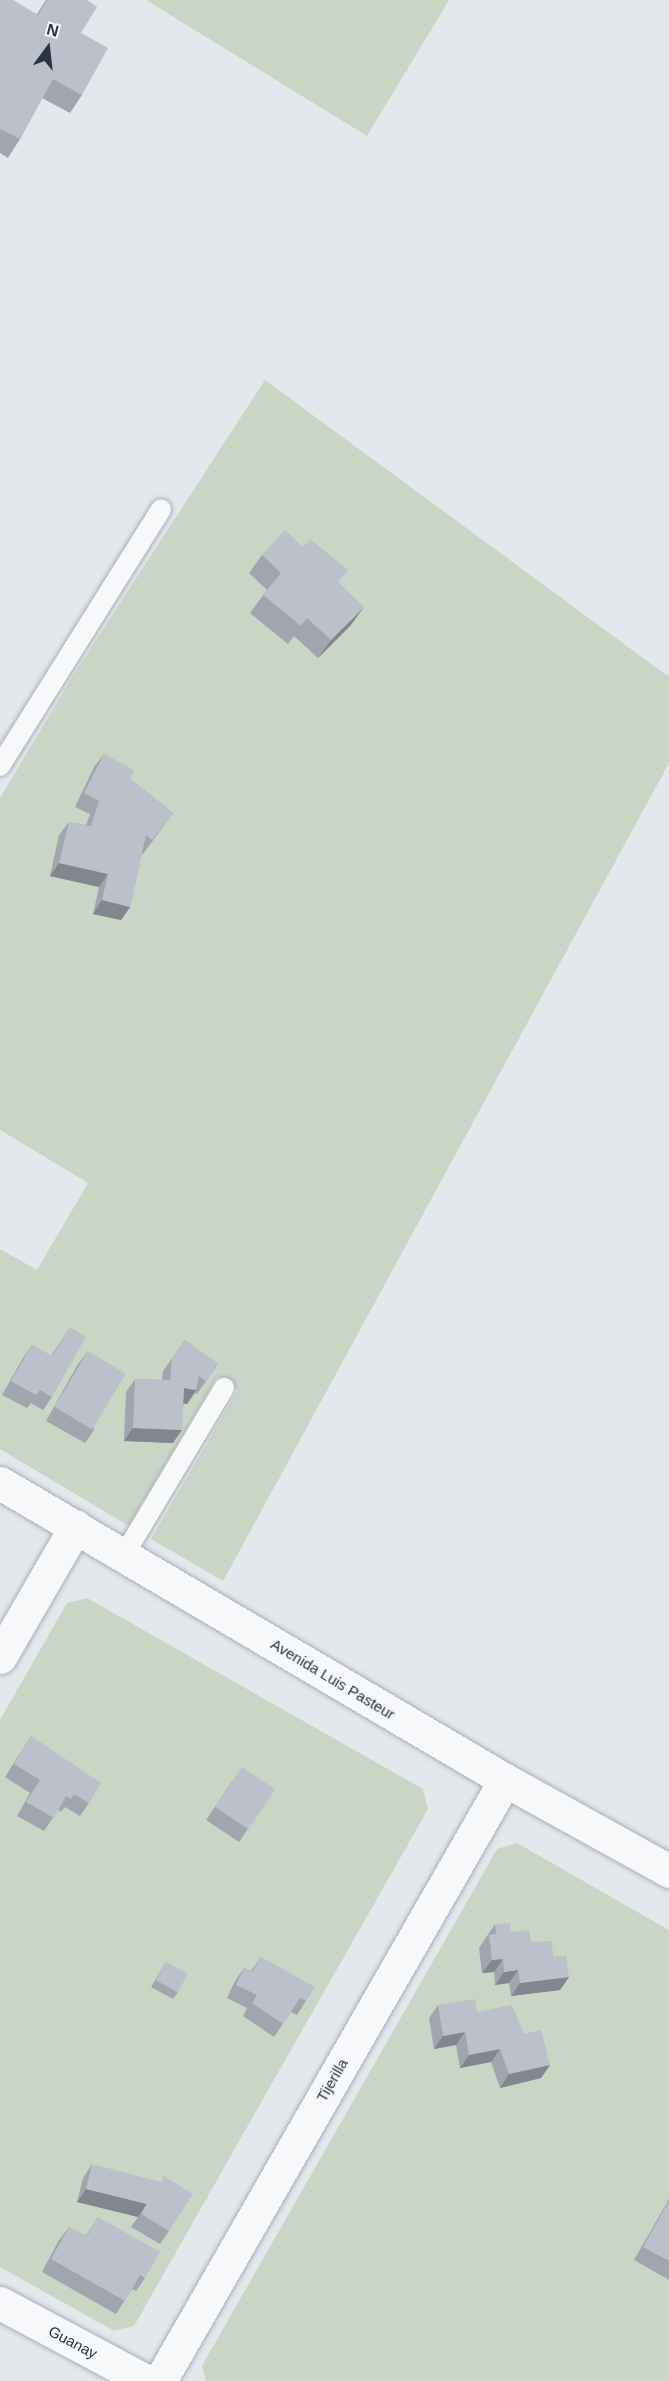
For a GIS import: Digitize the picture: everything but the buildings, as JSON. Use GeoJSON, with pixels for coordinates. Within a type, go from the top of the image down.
{"type":"FeatureCollection","features":[{"type":"Feature","properties":{"kind":"street","name":"Avenida Luis Pasteur"},"geometry":{"type":"LineString","coordinates":[[0,1483],[505,1780],[669,1871]]}},
{"type":"Feature","properties":{"kind":"street"},"geometry":{"type":"LineString","coordinates":[[0,1657],[76,1526]]}},
{"type":"Feature","properties":{"kind":"street","name":"Tijerilla"},"geometry":{"type":"LineString","coordinates":[[160,2381],[505,1780]]}},
{"type":"Feature","properties":{"kind":"street","name":"Guanay"},"geometry":{"type":"LineString","coordinates":[[0,2303],[146,2381]]}},
{"type":"Feature","properties":{"kind":"lane"},"geometry":{"type":"LineString","coordinates":[[0,766],[161,509]]}},
{"type":"Feature","properties":{"kind":"lane"},"geometry":{"type":"LineString","coordinates":[[124,1555],[224,1388]]}},
{"type":"Feature","properties":{"kind":"green space"},"geometry":{"type":"Polygon","coordinates":[[[146,0],[449,0],[367,136],[146,0]]]}},
{"type":"Feature","properties":{"kind":"green space"},"geometry":{"type":"Polygon","coordinates":[[[265,380],[669,677],[669,763],[223,1581],[151,1539],[238,1390],[217,1377],[129,1526],[0,1449],[0,1249],[37,1270],[88,1183],[0,1130],[0,798],[76,671],[265,380]]]}},
{"type":"Feature","properties":{"kind":"green space"},"geometry":{"type":"Polygon","coordinates":[[[87,1598],[423,1789],[428,1809],[134,2326],[114,2331],[0,2267],[0,1720],[67,1603],[87,1598]]]}},
{"type":"Feature","properties":{"kind":"green space"},"geometry":{"type":"Polygon","coordinates":[[[517,1843],[669,1930],[669,2381],[206,2381],[202,2366],[497,1849],[517,1843]]]}}]}
